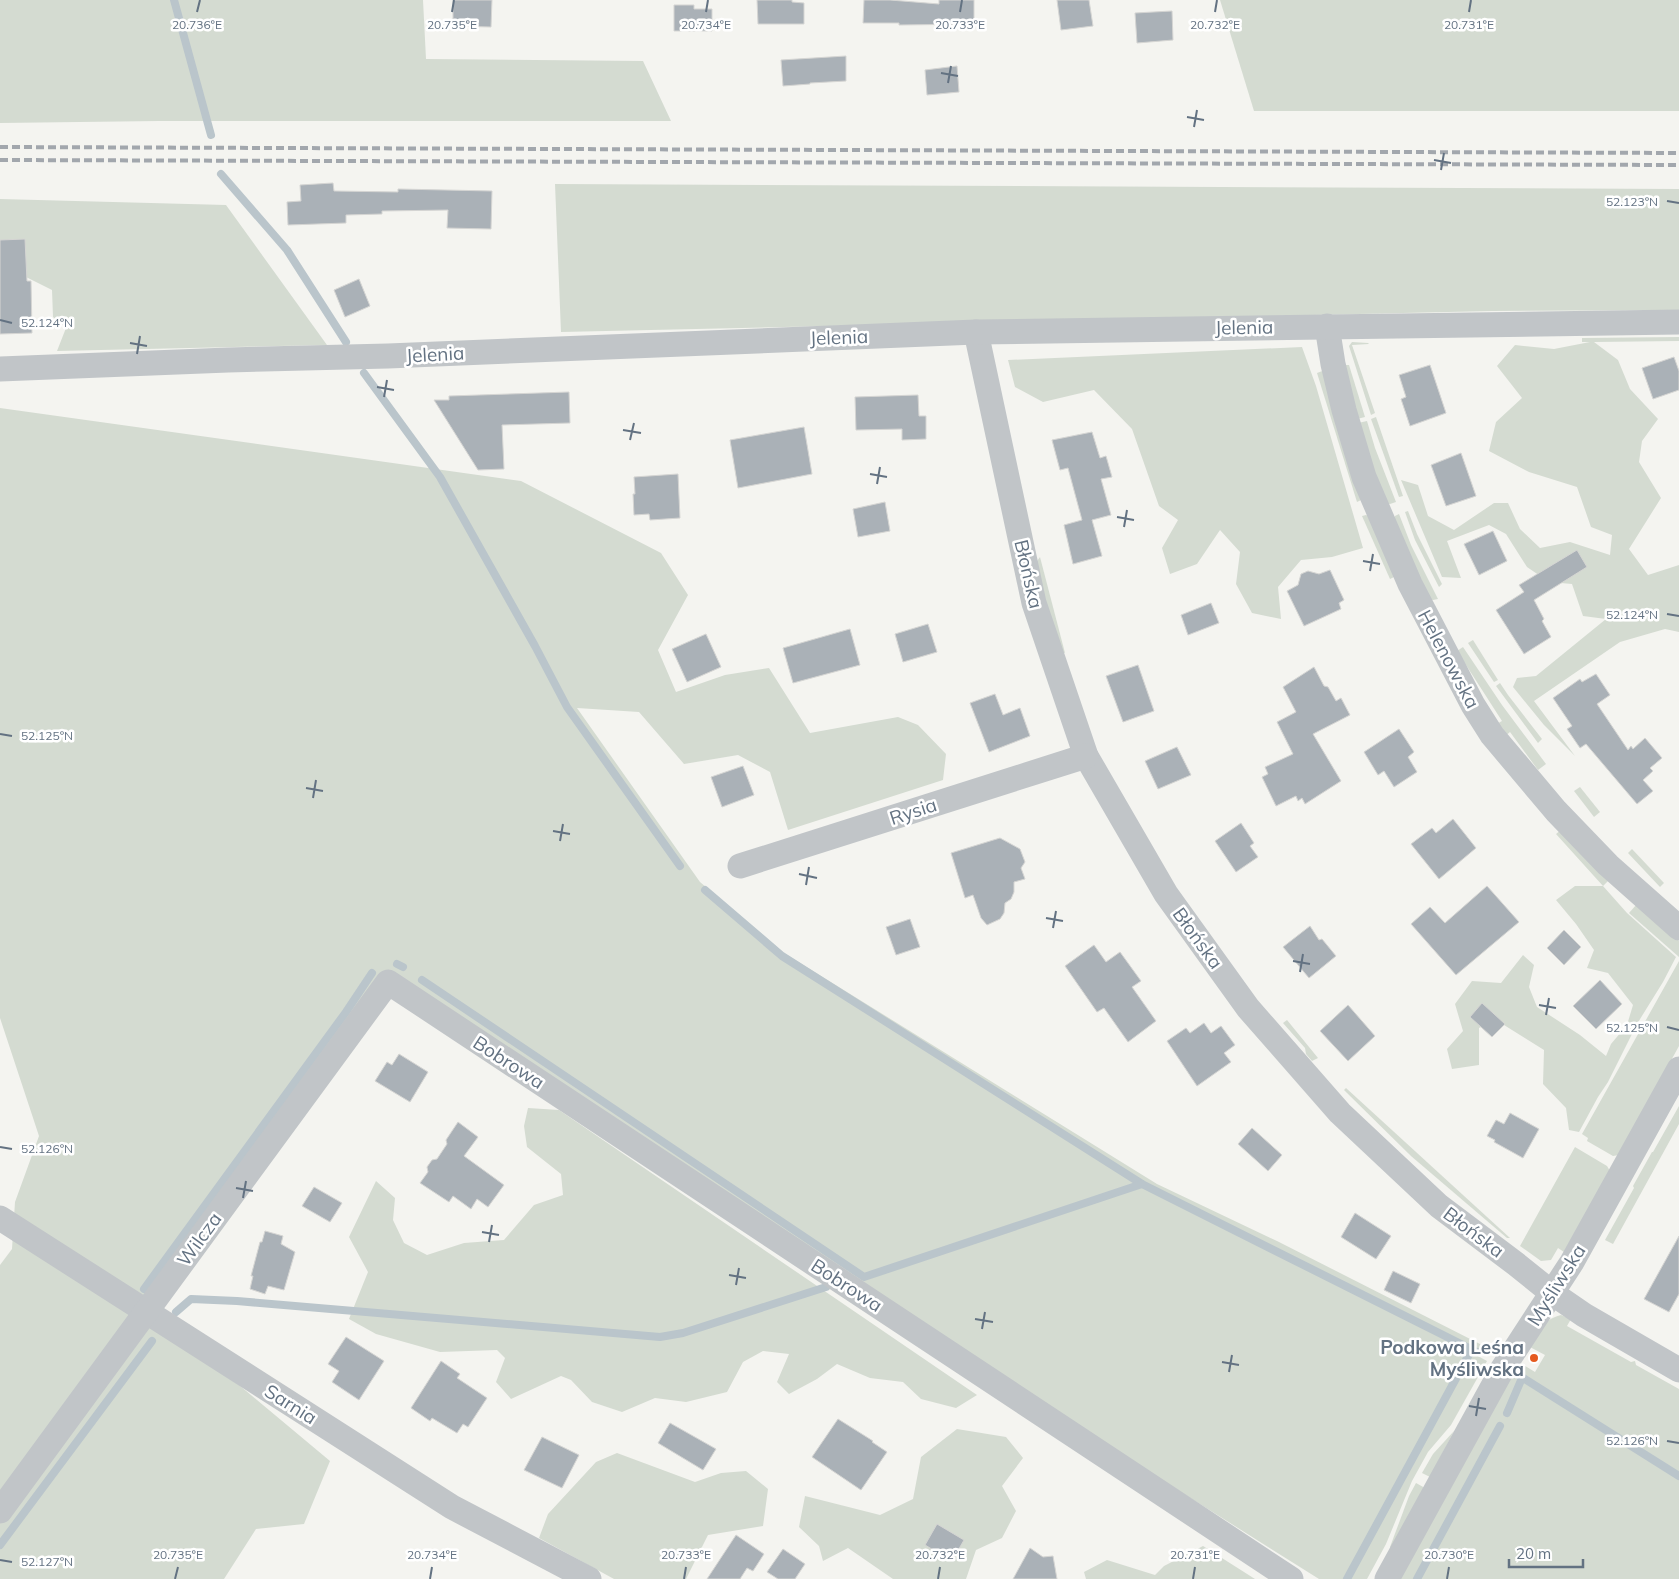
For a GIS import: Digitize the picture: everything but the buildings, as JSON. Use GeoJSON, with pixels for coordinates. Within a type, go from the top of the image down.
{"type":"FeatureCollection","features":[{"type":"Feature","properties":{"kind":"street","name":"Jelenia"},"geometry":{"type":"LineString","coordinates":[[0,369],[208,360],[388,356],[976,332],[1679,322]]}},
{"type":"Feature","properties":{"kind":"street","name":"Helenowska"},"geometry":{"type":"LineString","coordinates":[[1326,326],[1344,410],[1364,477],[1410,584],[1492,736],[1556,811],[1608,865],[1679,928]]}},
{"type":"Feature","properties":{"kind":"street","name":"Błońska"},"geometry":{"type":"LineString","coordinates":[[976,332],[1034,603],[1086,756],[1166,894],[1248,1008],[1340,1113],[1439,1206],[1552,1293],[1584,1315],[1679,1370]]}},
{"type":"Feature","properties":{"kind":"street","name":"Rysia"},"geometry":{"type":"LineString","coordinates":[[740,866],[1086,756]]}},
{"type":"Feature","properties":{"kind":"street","name":"Wilcza"},"geometry":{"type":"LineString","coordinates":[[0,1511],[388,982],[402,991]]}},
{"type":"Feature","properties":{"kind":"street","name":"Bobrowa"},"geometry":{"type":"LineString","coordinates":[[402,991],[1291,1579]]}},
{"type":"Feature","properties":{"kind":"street","name":"Myśliwska"},"geometry":{"type":"LineString","coordinates":[[1387,1579],[1503,1368],[1572,1262],[1679,1068]]}},
{"type":"Feature","properties":{"kind":"street","name":"Sarnia"},"geometry":{"type":"LineString","coordinates":[[0,1218],[452,1507],[589,1579]]}},
{"type":"Feature","properties":{"kind":"shaded area"},"geometry":{"type":"Polygon","coordinates":[[[0,0],[423,0],[426,59],[643,61],[671,121],[159,121],[0,123],[0,0]]]}},
{"type":"Feature","properties":{"kind":"shaded area"},"geometry":{"type":"Polygon","coordinates":[[[1220,0],[1679,0],[1679,111],[1254,111],[1220,0]]]}},
{"type":"Feature","properties":{"kind":"shaded area"},"geometry":{"type":"Polygon","coordinates":[[[555,184],[1679,189],[1679,310],[1492,311],[561,332],[555,184]]]}},
{"type":"Feature","properties":{"kind":"shaded area"},"geometry":{"type":"Polygon","coordinates":[[[0,199],[226,205],[327,345],[57,351],[66,328],[53,317],[52,290],[24,276],[0,278],[0,199]]]}},
{"type":"Feature","properties":{"kind":"shaded area"},"geometry":{"type":"Polygon","coordinates":[[[1679,337],[1679,341],[1594,342],[1618,360],[1630,389],[1658,419],[1642,441],[1639,462],[1661,498],[1629,549],[1648,575],[1679,565],[1679,632],[1665,629],[1620,642],[1534,701],[1575,756],[1544,725],[1513,687],[1517,678],[1536,676],[1606,619],[1583,616],[1572,584],[1549,582],[1527,567],[1506,534],[1489,525],[1447,541],[1461,578],[1442,577],[1401,480],[1418,485],[1428,516],[1454,530],[1494,503],[1508,503],[1520,529],[1540,548],[1570,542],[1610,555],[1612,535],[1591,527],[1577,487],[1529,472],[1489,451],[1496,422],[1522,398],[1497,366],[1515,345],[1554,349],[1590,342],[1582,342],[1582,338],[1679,337]]]}},
{"type":"Feature","properties":{"kind":"shaded area"},"geometry":{"type":"Polygon","coordinates":[[[1352,342],[1369,344],[1352,345],[1375,413],[1371,415],[1349,346],[1352,342]]]}},
{"type":"Feature","properties":{"kind":"shaded area"},"geometry":{"type":"Polygon","coordinates":[[[1302,347],[1316,386],[1363,548],[1332,557],[1301,560],[1278,587],[1281,619],[1252,613],[1236,584],[1240,552],[1220,530],[1197,564],[1170,574],[1162,548],[1178,520],[1159,506],[1132,429],[1094,390],[1043,402],[1015,387],[1008,360],[1302,347]]]}},
{"type":"Feature","properties":{"kind":"shaded area"},"geometry":{"type":"Polygon","coordinates":[[[1344,365],[1349,365],[1365,417],[1357,419],[1344,365]]]}},
{"type":"Feature","properties":{"kind":"shaded area"},"geometry":{"type":"Polygon","coordinates":[[[1325,370],[1361,500],[1357,502],[1317,373],[1325,370]]]}},
{"type":"Feature","properties":{"kind":"shaded area"},"geometry":{"type":"Polygon","coordinates":[[[0,408],[521,481],[661,553],[688,595],[658,650],[676,692],[725,675],[769,668],[810,733],[898,717],[918,725],[946,754],[943,780],[788,830],[770,772],[738,755],[684,764],[639,712],[577,708],[700,882],[784,953],[1157,1184],[1277,1241],[1482,1345],[1476,1355],[1487,1361],[1451,1425],[1428,1452],[1412,1481],[1386,1544],[1367,1579],[1319,1579],[857,1288],[395,980],[136,1317],[239,1385],[330,1461],[304,1524],[256,1529],[224,1579],[0,1579],[0,1265],[12,1249],[15,1202],[39,1136],[0,1018],[0,408]]]}},
{"type":"Feature","properties":{"kind":"shaded area"},"geometry":{"type":"Polygon","coordinates":[[[1376,417],[1403,496],[1399,497],[1371,419],[1376,417]]]}},
{"type":"Feature","properties":{"kind":"shaded area"},"geometry":{"type":"Polygon","coordinates":[[[1367,421],[1375,448],[1396,502],[1390,504],[1385,503],[1358,423],[1367,421]]]}},
{"type":"Feature","properties":{"kind":"shaded area"},"geometry":{"type":"Polygon","coordinates":[[[1408,511],[1417,534],[1442,584],[1439,587],[1415,540],[1405,512],[1408,511]]]}},
{"type":"Feature","properties":{"kind":"shaded area"},"geometry":{"type":"Polygon","coordinates":[[[1399,514],[1411,545],[1438,599],[1428,599],[1393,521],[1395,516],[1399,514]]]}},
{"type":"Feature","properties":{"kind":"shaded area"},"geometry":{"type":"Polygon","coordinates":[[[1362,516],[1371,517],[1396,576],[1390,579],[1362,516]]]}},
{"type":"Feature","properties":{"kind":"shaded area"},"geometry":{"type":"Polygon","coordinates":[[[1040,557],[1065,653],[1057,651],[1035,564],[1040,557]]]}},
{"type":"Feature","properties":{"kind":"shaded area"},"geometry":{"type":"Polygon","coordinates":[[[1473,640],[1498,680],[1494,682],[1468,643],[1473,640]]]}},
{"type":"Feature","properties":{"kind":"shaded area"},"geometry":{"type":"Polygon","coordinates":[[[1463,647],[1502,705],[1546,764],[1538,770],[1510,732],[1502,739],[1493,726],[1502,721],[1457,651],[1463,647]]]}},
{"type":"Feature","properties":{"kind":"shaded area"},"geometry":{"type":"Polygon","coordinates":[[[1500,683],[1542,739],[1538,743],[1496,686],[1500,683]]]}},
{"type":"Feature","properties":{"kind":"shaded area"},"geometry":{"type":"Polygon","coordinates":[[[1580,787],[1600,812],[1594,817],[1574,791],[1580,787]]]}},
{"type":"Feature","properties":{"kind":"shaded area"},"geometry":{"type":"Polygon","coordinates":[[[1562,829],[1608,881],[1603,886],[1556,834],[1562,829]]]}},
{"type":"Feature","properties":{"kind":"shaded area"},"geometry":{"type":"Polygon","coordinates":[[[1632,849],[1664,883],[1660,887],[1628,853],[1632,849]]]}},
{"type":"Feature","properties":{"kind":"shaded area"},"geometry":{"type":"Polygon","coordinates":[[[1575,886],[1603,886],[1627,913],[1676,957],[1637,1024],[1608,1082],[1579,1132],[1569,1130],[1566,1108],[1543,1084],[1544,1050],[1496,1020],[1479,1028],[1479,1065],[1452,1069],[1447,1049],[1463,1031],[1455,1004],[1472,981],[1501,983],[1523,955],[1534,965],[1529,987],[1537,1007],[1580,1035],[1606,1056],[1611,1044],[1627,1025],[1633,1005],[1608,973],[1587,968],[1594,950],[1556,900],[1575,886]]]}},
{"type":"Feature","properties":{"kind":"shaded area"},"geometry":{"type":"Polygon","coordinates":[[[1637,904],[1679,941],[1679,957],[1629,913],[1637,904]]]}},
{"type":"Feature","properties":{"kind":"shaded area"},"geometry":{"type":"Polygon","coordinates":[[[1679,961],[1679,1046],[1619,1155],[1613,1156],[1587,1141],[1588,1138],[1582,1134],[1679,961]]]}},
{"type":"Feature","properties":{"kind":"shaded area"},"geometry":{"type":"Polygon","coordinates":[[[1287,1020],[1318,1058],[1312,1061],[1306,1054],[1305,1048],[1283,1023],[1287,1020]]]}},
{"type":"Feature","properties":{"kind":"shaded area"},"geometry":{"type":"Polygon","coordinates":[[[1346,1088],[1510,1238],[1507,1238],[1411,1156],[1344,1090],[1346,1088]]]}},
{"type":"Feature","properties":{"kind":"shaded area"},"geometry":{"type":"Polygon","coordinates":[[[1679,1106],[1679,1124],[1613,1244],[1605,1240],[1634,1188],[1633,1186],[1679,1106]]]}},
{"type":"Feature","properties":{"kind":"shaded area"},"geometry":{"type":"Polygon","coordinates":[[[528,1108],[559,1110],[977,1395],[956,1408],[921,1399],[903,1382],[870,1378],[837,1364],[817,1379],[789,1394],[777,1382],[789,1354],[763,1351],[743,1362],[727,1392],[686,1402],[655,1398],[622,1412],[592,1402],[571,1380],[561,1376],[511,1399],[496,1382],[505,1358],[497,1350],[440,1352],[376,1334],[349,1319],[368,1272],[349,1237],[376,1181],[395,1198],[393,1220],[404,1243],[427,1255],[464,1243],[504,1240],[534,1205],[563,1195],[561,1174],[527,1147],[524,1126],[528,1108]]]}},
{"type":"Feature","properties":{"kind":"shaded area"},"geometry":{"type":"Polygon","coordinates":[[[1575,1147],[1607,1166],[1610,1171],[1564,1252],[1558,1248],[1551,1260],[1541,1261],[1520,1246],[1575,1147]]]}},
{"type":"Feature","properties":{"kind":"shaded area"},"geometry":{"type":"Polygon","coordinates":[[[1561,1315],[1571,1319],[1567,1326],[1631,1362],[1635,1361],[1636,1365],[1679,1389],[1679,1579],[1400,1579],[1519,1362],[1535,1372],[1545,1355],[1528,1346],[1545,1323],[1561,1315]]]}},
{"type":"Feature","properties":{"kind":"shaded area"},"geometry":{"type":"Polygon","coordinates":[[[957,1429],[1006,1437],[1023,1458],[1002,1486],[1016,1511],[1002,1538],[976,1550],[966,1579],[893,1579],[848,1548],[823,1561],[819,1546],[799,1527],[805,1496],[880,1515],[913,1499],[921,1457],[957,1429]]]}},
{"type":"Feature","properties":{"kind":"shaded area"},"geometry":{"type":"Polygon","coordinates":[[[1454,1431],[1430,1477],[1422,1473],[1433,1454],[1454,1431]]]}},
{"type":"Feature","properties":{"kind":"shaded area"},"geometry":{"type":"Polygon","coordinates":[[[617,1453],[695,1482],[721,1473],[746,1471],[768,1489],[763,1526],[708,1535],[686,1579],[614,1579],[539,1538],[548,1514],[596,1462],[617,1453]]]}},
{"type":"Feature","properties":{"kind":"shaded area"},"geometry":{"type":"Polygon","coordinates":[[[1416,1483],[1425,1488],[1391,1549],[1390,1547],[1409,1496],[1416,1483]]]}},
{"type":"Feature","properties":{"kind":"shaded area"},"geometry":{"type":"Polygon","coordinates":[[[1203,1546],[1255,1579],[1086,1579],[1084,1572],[1107,1560],[1155,1575],[1164,1566],[1203,1546]]]}},
{"type":"Feature","properties":{"kind":"waterway"},"geometry":{"type":"LineString","coordinates":[[174,0],[211,135]]}},
{"type":"Feature","properties":{"kind":"waterway"},"geometry":{"type":"LineString","coordinates":[[221,174],[287,250],[346,342]]}},
{"type":"Feature","properties":{"kind":"waterway"},"geometry":{"type":"LineString","coordinates":[[364,373],[440,477],[567,707],[680,866]]}},
{"type":"Feature","properties":{"kind":"waterway"},"geometry":{"type":"LineString","coordinates":[[705,890],[782,956],[1142,1184],[1477,1352]]}},
{"type":"Feature","properties":{"kind":"waterway"},"geometry":{"type":"LineString","coordinates":[[397,964],[403,967]]}},
{"type":"Feature","properties":{"kind":"waterway"},"geometry":{"type":"LineString","coordinates":[[144,1289],[346,1012],[372,973]]}},
{"type":"Feature","properties":{"kind":"waterway"},"geometry":{"type":"LineString","coordinates":[[422,980],[864,1277],[1142,1184]]}},
{"type":"Feature","properties":{"kind":"waterway"},"geometry":{"type":"LineString","coordinates":[[176,1312],[191,1299],[237,1301],[660,1337],[683,1333],[826,1287]]}},
{"type":"Feature","properties":{"kind":"waterway"},"geometry":{"type":"LineString","coordinates":[[0,1545],[152,1341]]}},
{"type":"Feature","properties":{"kind":"waterway"},"geometry":{"type":"LineString","coordinates":[[1347,1579],[1472,1349]]}},
{"type":"Feature","properties":{"kind":"waterway"},"geometry":{"type":"LineString","coordinates":[[1517,1374],[1679,1476]]}},
{"type":"Feature","properties":{"kind":"waterway"},"geometry":{"type":"LineString","coordinates":[[1507,1413],[1522,1378]]}},
{"type":"Feature","properties":{"kind":"waterway"},"geometry":{"type":"LineString","coordinates":[[1417,1579],[1500,1426]]}},
{"type":"Feature","properties":{"kind":"railway"},"geometry":{"type":"LineString","coordinates":[[0,147],[1679,153]]}},
{"type":"Feature","properties":{"kind":"railway"},"geometry":{"type":"LineString","coordinates":[[0,160],[1679,165]]}},
{"type":"Feature","properties":{"kind":"place","name":"Podkowa Leśna Myśliwska"},"geometry":{"type":"Point","coordinates":[1534,1358]}}]}
